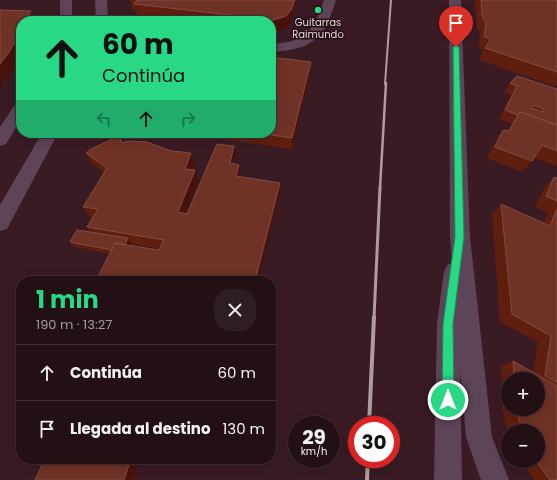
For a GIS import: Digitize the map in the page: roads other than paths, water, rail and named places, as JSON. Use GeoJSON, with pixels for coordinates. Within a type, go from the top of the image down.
{"type":"FeatureCollection","features":[{"type":"Feature","properties":{"kind":"street"},"geometry":{"type":"LineString","coordinates":[[66,0],[66,16]]}},
{"type":"Feature","properties":{"kind":"street"},"geometry":{"type":"LineString","coordinates":[[101,0],[102,16]]}},
{"type":"Feature","properties":{"kind":"street"},"geometry":{"type":"LineString","coordinates":[[276,47],[302,44],[315,34],[322,24],[330,0]]}},
{"type":"Feature","properties":{"kind":"street"},"geometry":{"type":"LineString","coordinates":[[455,0],[460,237],[479,437],[495,480]]}},
{"type":"Feature","properties":{"kind":"street"},"geometry":{"type":"LineString","coordinates":[[0,140],[16,115]]}},
{"type":"Feature","properties":{"kind":"street"},"geometry":{"type":"LineString","coordinates":[[0,223],[47,138]]}},
{"type":"Feature","properties":{"kind":"street"},"geometry":{"type":"LineString","coordinates":[[448,480],[448,324],[460,237]]}},
{"type":"Feature","properties":{"kind":"railway"},"geometry":{"type":"LineString","coordinates":[[385,84],[391,0]]}},
{"type":"Feature","properties":{"kind":"railway"},"geometry":{"type":"LineString","coordinates":[[380,188],[386,83]]}},
{"type":"Feature","properties":{"kind":"railway"},"geometry":{"type":"LineString","coordinates":[[374,318],[380,187]]}},
{"type":"Feature","properties":{"kind":"railway"},"geometry":{"type":"LineString","coordinates":[[369,416],[374,317]]}},
{"type":"Feature","properties":{"kind":"railway"},"geometry":{"type":"LineString","coordinates":[[367,480],[368,468]]}},
{"type":"Feature","properties":{"kind":"place","name":"Guitarras Raimundo"},"geometry":{"type":"Point","coordinates":[318,10]}}]}
